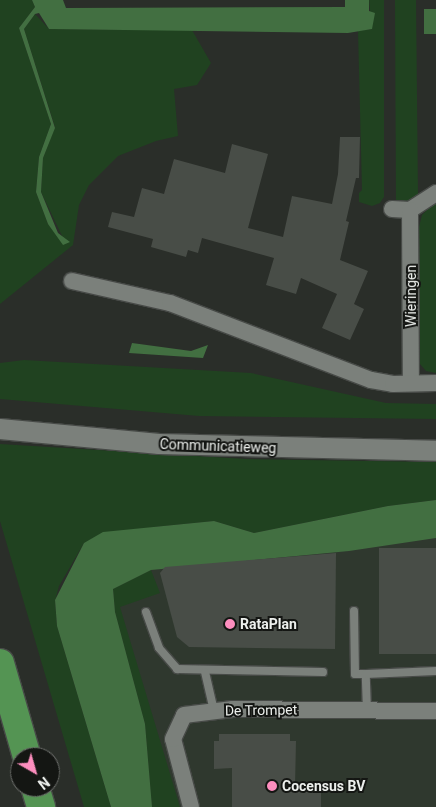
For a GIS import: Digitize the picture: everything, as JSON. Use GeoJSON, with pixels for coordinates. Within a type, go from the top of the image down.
{"type":"FeatureCollection","features":[{"type":"Feature","properties":{"kind":"highway"},"geometry":{"type":"LineString","coordinates":[[0,663],[23,747]]}},
{"type":"Feature","properties":{"kind":"street"},"geometry":{"type":"LineString","coordinates":[[392,209],[410,210],[436,193]]}},
{"type":"Feature","properties":{"kind":"street","name":"Wieringen"},"geometry":{"type":"LineString","coordinates":[[410,210],[411,383]]}},
{"type":"Feature","properties":{"kind":"street"},"geometry":{"type":"LineString","coordinates":[[72,281],[170,303],[371,380],[436,383]]}},
{"type":"Feature","properties":{"kind":"street","name":"Communicatieweg"},"geometry":{"type":"LineString","coordinates":[[0,430],[159,444],[436,451]]}},
{"type":"Feature","properties":{"kind":"street","name":"De Trompet"},"geometry":{"type":"LineString","coordinates":[[191,807],[173,739],[184,715],[214,711],[436,711]]}},
{"type":"Feature","properties":{"kind":"lane"},"geometry":{"type":"LineString","coordinates":[[354,611],[355,674],[436,671]]}},
{"type":"Feature","properties":{"kind":"lane"},"geometry":{"type":"LineString","coordinates":[[146,612],[159,648],[177,669],[205,672],[323,672]]}},
{"type":"Feature","properties":{"kind":"lane"},"geometry":{"type":"LineString","coordinates":[[205,672],[214,711]]}},
{"type":"Feature","properties":{"kind":"lane"},"geometry":{"type":"LineString","coordinates":[[366,674],[367,711]]}},
{"type":"Feature","properties":{"kind":"shaded area"},"geometry":{"type":"Polygon","coordinates":[[[0,0],[32,0],[35,7],[19,28],[51,124],[39,157],[36,192],[48,224],[64,240],[41,192],[43,158],[55,127],[24,29],[35,14],[49,29],[192,30],[211,63],[197,85],[174,89],[178,136],[156,141],[118,156],[89,185],[79,205],[73,245],[0,304],[0,0]]]}},
{"type":"Feature","properties":{"kind":"shaded area"},"geometry":{"type":"Polygon","coordinates":[[[32,0],[63,0],[66,8],[345,7],[345,0],[369,0],[369,11],[375,13],[372,29],[348,33],[49,29],[39,13],[35,14],[24,29],[55,128],[43,158],[41,192],[58,233],[70,242],[63,245],[48,224],[36,192],[39,157],[51,124],[19,28],[35,7],[32,0]]]}},
{"type":"Feature","properties":{"kind":"shaded area"},"geometry":{"type":"Polygon","coordinates":[[[369,0],[384,0],[384,197],[380,203],[372,206],[359,202],[359,193],[362,190],[358,31],[372,29],[369,0]]]}},
{"type":"Feature","properties":{"kind":"shaded area"},"geometry":{"type":"Polygon","coordinates":[[[395,0],[416,0],[418,194],[405,209],[396,204],[395,0]]]}},
{"type":"Feature","properties":{"kind":"shaded area"},"geometry":{"type":"Polygon","coordinates":[[[424,9],[436,9],[436,34],[424,34],[424,9]]]}},
{"type":"Feature","properties":{"kind":"shaded area"},"geometry":{"type":"Polygon","coordinates":[[[436,201],[436,373],[426,371],[420,364],[419,227],[422,215],[436,201]]]}},
{"type":"Feature","properties":{"kind":"shaded area"},"geometry":{"type":"Polygon","coordinates":[[[132,343],[191,351],[208,345],[203,358],[129,353],[132,343]]]}},
{"type":"Feature","properties":{"kind":"shaded area"},"geometry":{"type":"Polygon","coordinates":[[[24,360],[251,373],[386,403],[436,404],[436,419],[199,416],[0,399],[0,363],[24,360]]]}},
{"type":"Feature","properties":{"kind":"shaded area"},"geometry":{"type":"Polygon","coordinates":[[[0,444],[246,459],[436,462],[436,500],[388,506],[254,533],[214,521],[154,527],[84,543],[59,586],[55,601],[57,626],[111,807],[84,807],[0,521],[0,444]]]}},
{"type":"Feature","properties":{"kind":"shaded area"},"geometry":{"type":"Polygon","coordinates":[[[436,500],[436,538],[349,551],[151,570],[113,589],[115,612],[145,724],[152,807],[111,807],[57,626],[55,600],[84,543],[103,532],[214,521],[254,533],[388,506],[436,500]]]}},
{"type":"Feature","properties":{"kind":"shaded area"},"geometry":{"type":"Polygon","coordinates":[[[436,529],[436,807],[128,807],[98,565],[436,529]]]}},
{"type":"Feature","properties":{"kind":"shaded area"},"geometry":{"type":"Polygon","coordinates":[[[151,570],[160,593],[120,607],[180,807],[152,807],[145,724],[115,612],[113,589],[151,570]]]}},
{"type":"Feature","properties":{"kind":"building"},"geometry":{"type":"Polygon","coordinates":[[[340,137],[360,137],[359,178],[356,178],[346,221],[349,222],[340,260],[368,271],[354,304],[364,309],[350,340],[322,328],[337,294],[301,278],[296,294],[266,285],[274,258],[202,238],[198,253],[188,250],[186,257],[151,247],[153,239],[108,227],[112,212],[134,217],[142,188],[164,194],[174,159],[225,173],[232,144],[268,154],[248,228],[283,237],[292,196],[332,204],[338,174],[340,137]]]}},
{"type":"Feature","properties":{"kind":"building"},"geometry":{"type":"Polygon","coordinates":[[[379,548],[436,548],[436,654],[379,654],[379,548]]]}},
{"type":"Feature","properties":{"kind":"building"},"geometry":{"type":"Polygon","coordinates":[[[336,553],[335,649],[189,647],[177,637],[160,573],[165,567],[336,553]]]}},
{"type":"Feature","properties":{"kind":"building"},"geometry":{"type":"Polygon","coordinates":[[[219,734],[290,734],[290,741],[296,741],[295,787],[321,787],[321,807],[232,807],[232,768],[214,769],[214,741],[219,741],[219,734]]]}},
{"type":"Feature","properties":{"kind":"place","name":"RataPlan"},"geometry":{"type":"Point","coordinates":[230,624]}},
{"type":"Feature","properties":{"kind":"place","name":"Cocensus BV"},"geometry":{"type":"Point","coordinates":[272,786]}}]}
